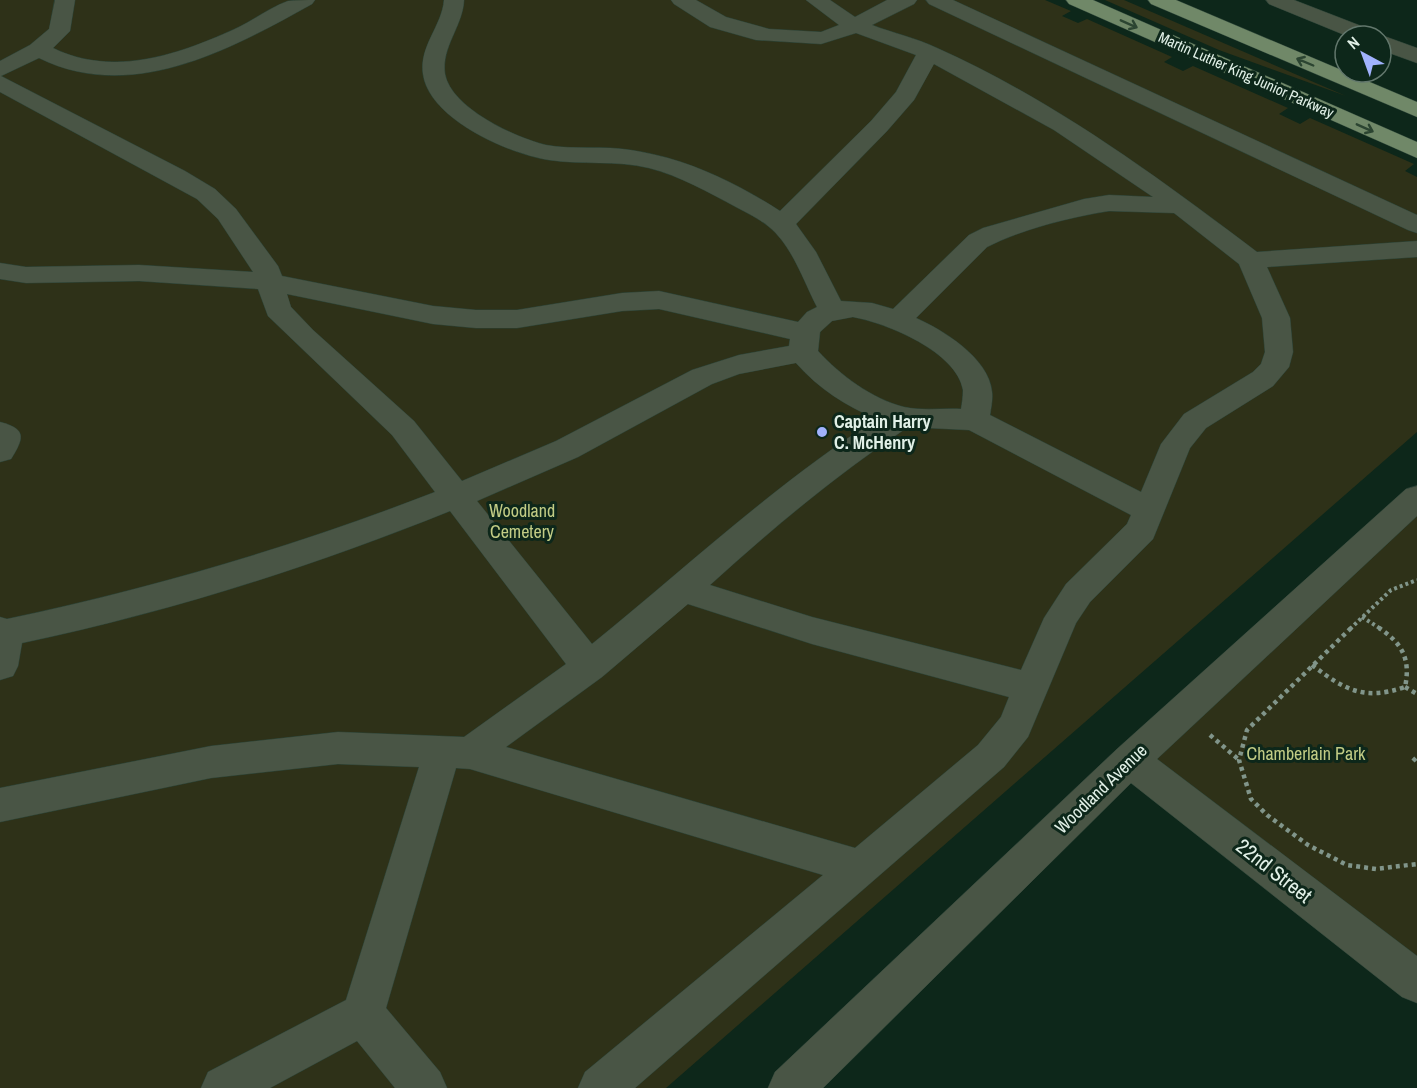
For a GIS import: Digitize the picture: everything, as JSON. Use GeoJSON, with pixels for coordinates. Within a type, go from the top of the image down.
{"type":"FeatureCollection","features":[{"type":"Feature","properties":{"kind":"main road","name":"Martin Luther King Junior Parkway"},"geometry":{"type":"LineString","coordinates":[[1076,0],[1417,151]]}},
{"type":"Feature","properties":{"kind":"main road","name":"Martin Luther King Junior Parkway"},"geometry":{"type":"LineString","coordinates":[[1158,0],[1417,110]]}},
{"type":"Feature","properties":{"kind":"street"},"geometry":{"type":"LineString","coordinates":[[0,70],[38,50],[59,31],[65,0]]}},
{"type":"Feature","properties":{"kind":"street"},"geometry":{"type":"LineString","coordinates":[[454,0],[448,23],[434,56],[434,74],[440,88],[453,106],[524,146],[544,152],[641,159],[694,174],[781,224],[795,242],[831,309]]}},
{"type":"Feature","properties":{"kind":"street"},"geometry":{"type":"LineString","coordinates":[[681,0],[718,22],[754,33],[821,38],[832,37],[884,8],[907,0]]}},
{"type":"Feature","properties":{"kind":"street"},"geometry":{"type":"LineString","coordinates":[[601,1088],[991,756],[1015,726],[1066,610],[1078,593],[1141,530],[1176,444],[1195,421],[1263,379],[1274,366],[1279,352],[1276,318],[1251,260],[1157,188],[1068,130],[972,73],[929,52],[855,25],[816,0]]}},
{"type":"Feature","properties":{"kind":"street"},"geometry":{"type":"LineString","coordinates":[[936,0],[1417,225]]}},
{"type":"Feature","properties":{"kind":"street"},"geometry":{"type":"LineString","coordinates":[[1276,0],[1336,24]]}},
{"type":"Feature","properties":{"kind":"street"},"geometry":{"type":"LineString","coordinates":[[38,50],[67,62],[98,68],[133,67],[169,62],[216,47],[289,2]]}},
{"type":"Feature","properties":{"kind":"street"},"geometry":{"type":"LineString","coordinates":[[1393,47],[1417,56]]}},
{"type":"Feature","properties":{"kind":"street"},"geometry":{"type":"LineString","coordinates":[[781,224],[879,126],[906,95],[929,52]]}},
{"type":"Feature","properties":{"kind":"street"},"geometry":{"type":"LineString","coordinates":[[0,83],[206,194],[227,214],[265,266],[278,310],[403,428],[458,495],[590,667]]}},
{"type":"Feature","properties":{"kind":"street"},"geometry":{"type":"LineString","coordinates":[[898,320],[978,241],[992,234],[1084,207],[1109,203],[1180,206]]}},
{"type":"Feature","properties":{"kind":"street"},"geometry":{"type":"LineString","coordinates":[[1251,260],[1417,249]]}},
{"type":"Feature","properties":{"kind":"street"},"geometry":{"type":"LineString","coordinates":[[0,271],[26,275],[139,273],[216,276],[269,282],[434,315],[476,319],[517,319],[622,302],[659,300],[804,343],[839,388],[875,407],[902,417],[974,420],[1148,510]]}},
{"type":"Feature","properties":{"kind":"street"},"geometry":{"type":"LineString","coordinates":[[0,666],[3,632],[73,620],[182,592],[292,559],[458,495],[576,444],[701,378],[804,343],[814,319],[831,309],[850,308],[898,320],[931,337],[953,353],[967,368],[978,391],[974,420]]}},
{"type":"Feature","properties":{"kind":"street"},"geometry":{"type":"LineString","coordinates":[[224,1088],[363,1014],[456,753],[590,667],[781,503],[842,456],[902,417]]}},
{"type":"Feature","properties":{"kind":"street"},"geometry":{"type":"LineString","coordinates":[[0,432],[6,435],[6,442],[0,451]]}},
{"type":"Feature","properties":{"kind":"street","name":"Woodland Avenue"},"geometry":{"type":"LineString","coordinates":[[791,1088],[1130,760],[1417,497]]}},
{"type":"Feature","properties":{"kind":"street"},"geometry":{"type":"LineString","coordinates":[[682,589],[721,603],[853,641],[1032,688]]}},
{"type":"Feature","properties":{"kind":"street"},"geometry":{"type":"LineString","coordinates":[[0,805],[211,762],[338,748],[456,753],[861,868]]}},
{"type":"Feature","properties":{"kind":"street","name":"22nd Street"},"geometry":{"type":"LineString","coordinates":[[1130,760],[1417,982]]}},
{"type":"Feature","properties":{"kind":"street"},"geometry":{"type":"LineString","coordinates":[[363,1014],[424,1088]]}},
{"type":"Feature","properties":{"kind":"path"},"geometry":{"type":"LineString","coordinates":[[1417,580],[1390,590],[1247,730],[1239,760],[1251,799],[1267,815],[1333,859],[1376,869],[1417,864]]}},
{"type":"Feature","properties":{"kind":"path"},"geometry":{"type":"LineString","coordinates":[[1362,617],[1400,643],[1409,658],[1411,673],[1405,687]]}},
{"type":"Feature","properties":{"kind":"path"},"geometry":{"type":"LineString","coordinates":[[1312,665],[1340,686],[1359,694],[1377,696],[1405,687],[1417,694]]}},
{"type":"Feature","properties":{"kind":"green space","name":"Woodland Cemetery"},"geometry":{"type":"Polygon","coordinates":[[[0,0],[1045,0],[1071,11],[1062,16],[1078,23],[1087,19],[1172,57],[1164,62],[1183,71],[1193,66],[1288,108],[1279,114],[1300,124],[1310,118],[1414,164],[1405,171],[1417,177],[1417,432],[666,1088],[0,1088],[0,0]]]}},
{"type":"Feature","properties":{"kind":"green space"},"geometry":{"type":"Polygon","coordinates":[[[1105,0],[1124,0],[1346,96],[1219,50],[1105,0]]]}},
{"type":"Feature","properties":{"kind":"green space","name":"Chamberlain Park"},"geometry":{"type":"Polygon","coordinates":[[[1417,516],[1417,971],[1130,760],[1182,713],[1417,516]]]}},
{"type":"Feature","properties":{"kind":"place","name":"Captain Harry C. McHenry"},"geometry":{"type":"Point","coordinates":[822,432]}}]}
